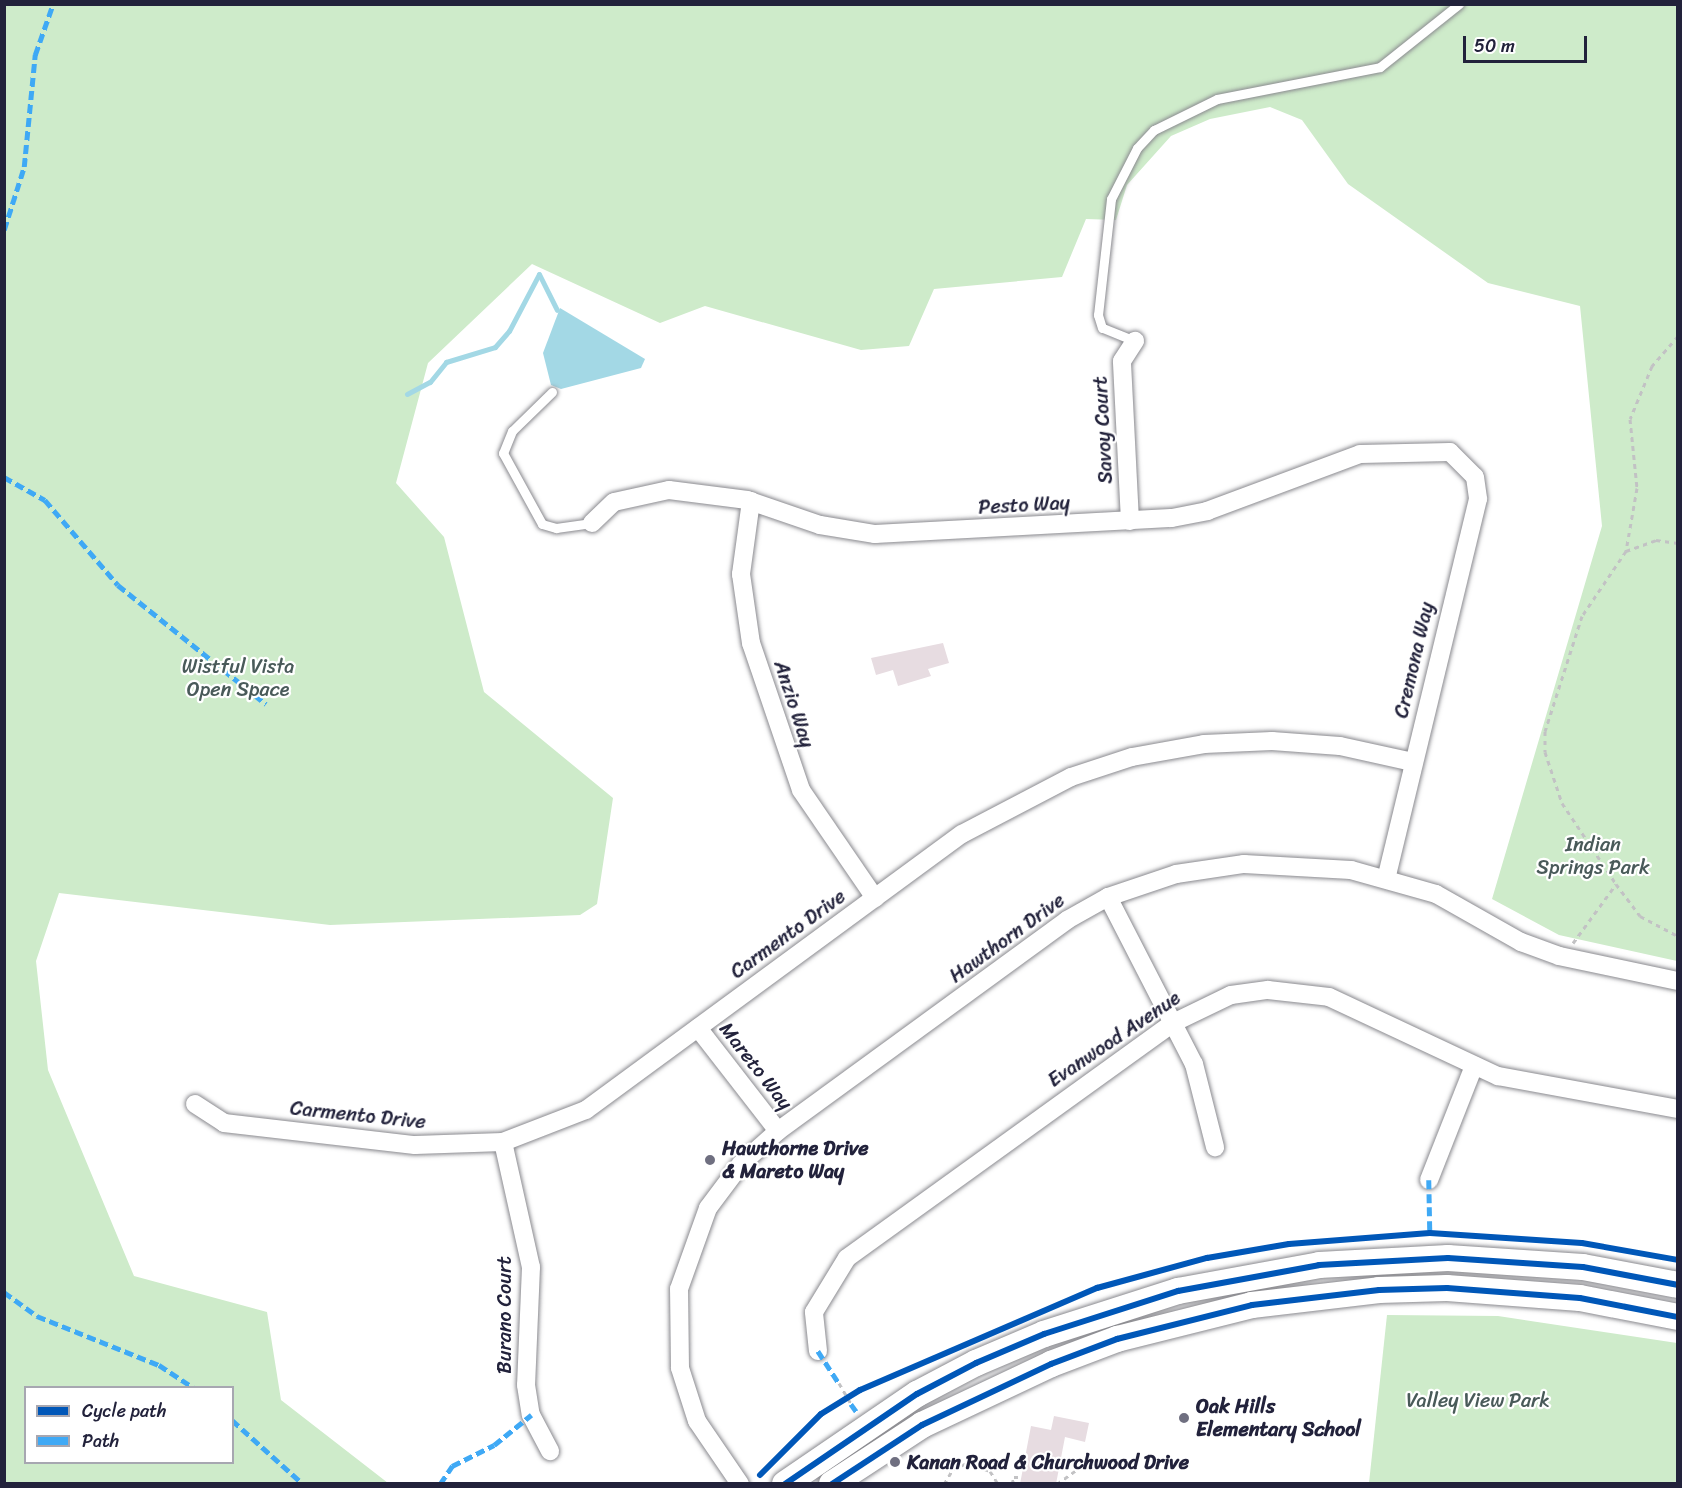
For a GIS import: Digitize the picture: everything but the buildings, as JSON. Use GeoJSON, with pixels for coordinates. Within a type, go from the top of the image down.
{"type":"FeatureCollection","features":[{"type":"Feature","properties":{"kind":"main road"},"geometry":{"type":"LineString","coordinates":[[785,1484],[917,1394],[976,1363],[1044,1334],[1178,1291],[1319,1265],[1448,1258],[1583,1267],[1677,1285]]}},
{"type":"Feature","properties":{"kind":"main road"},"geometry":{"type":"LineString","coordinates":[[832,1484],[922,1425],[1051,1364],[1127,1336],[1252,1305],[1379,1290],[1447,1288],[1580,1298],[1677,1317]]}},
{"type":"Feature","properties":{"kind":"street","name":"Savoy Court"},"geometry":{"type":"LineString","coordinates":[[1130,521],[1122,361],[1135,341]]}},
{"type":"Feature","properties":{"kind":"street","name":"Pesto Way"},"geometry":{"type":"LineString","coordinates":[[592,523],[614,502],[669,490],[751,501],[820,525],[875,534],[1130,521],[1207,511],[1360,453],[1437,448],[1460,457]]}},
{"type":"Feature","properties":{"kind":"street","name":"Cremona Way"},"geometry":{"type":"LineString","coordinates":[[1386,879],[1478,499],[1475,477],[1460,457]]}},
{"type":"Feature","properties":{"kind":"street","name":"Anzio Way"},"geometry":{"type":"LineString","coordinates":[[751,501],[741,574],[751,643],[801,790],[875,898]]}},
{"type":"Feature","properties":{"kind":"street","name":"Carmento Drive"},"geometry":{"type":"LineString","coordinates":[[195,1104],[224,1123],[415,1145],[503,1142],[586,1110],[875,898],[1009,806],[1132,757],[1203,744],[1272,741],[1340,746],[1413,762]]}},
{"type":"Feature","properties":{"kind":"street","name":"Hawthorn Drive"},"geometry":{"type":"LineString","coordinates":[[740,1484],[717,1455],[688,1398],[680,1368],[679,1289],[708,1208],[741,1164],[778,1131],[1067,920],[1108,897],[1176,874],[1244,864],[1313,865],[1386,879],[1436,894],[1521,942],[1567,958],[1677,981]]}},
{"type":"Feature","properties":{"kind":"street"},"geometry":{"type":"LineString","coordinates":[[1108,897],[1194,1064],[1215,1147]]}},
{"type":"Feature","properties":{"kind":"street","name":"Evanwood Avenue"},"geometry":{"type":"LineString","coordinates":[[818,1352],[814,1312],[847,1258],[1173,1023],[1231,995],[1302,992],[1358,1007],[1474,1066],[1526,1083],[1677,1109]]}},
{"type":"Feature","properties":{"kind":"street","name":"Mareto Way"},"geometry":{"type":"LineString","coordinates":[[698,1028],[778,1131]]}},
{"type":"Feature","properties":{"kind":"street"},"geometry":{"type":"LineString","coordinates":[[1430,1180],[1474,1066]]}},
{"type":"Feature","properties":{"kind":"street","name":"Burano Court"},"geometry":{"type":"LineString","coordinates":[[503,1142],[531,1267],[526,1385],[531,1415],[550,1451]]}},
{"type":"Feature","properties":{"kind":"lane"},"geometry":{"type":"LineString","coordinates":[[1135,341],[1102,328],[1098,315],[1111,199],[1137,148],[1154,130],[1217,99],[1380,67],[1459,4]]}},
{"type":"Feature","properties":{"kind":"lane"},"geometry":{"type":"LineString","coordinates":[[552,392],[512,431],[503,453],[542,524],[556,528],[592,523]]}},
{"type":"Feature","properties":{"kind":"path"},"geometry":{"type":"LineString","coordinates":[[1677,336],[1652,366],[1630,419],[1637,488],[1626,551],[1582,616],[1545,731],[1550,774],[1562,803],[1640,916],[1677,936]]}},
{"type":"Feature","properties":{"kind":"path"},"geometry":{"type":"LineString","coordinates":[[1626,551],[1656,540],[1677,543]]}},
{"type":"Feature","properties":{"kind":"path"},"geometry":{"type":"LineString","coordinates":[[1567,958],[1582,924],[1616,884]]}},
{"type":"Feature","properties":{"kind":"path"},"geometry":{"type":"LineString","coordinates":[[839,1383],[851,1395],[851,1404]]}},
{"type":"Feature","properties":{"kind":"path"},"geometry":{"type":"LineString","coordinates":[[839,1403],[851,1395]]}},
{"type":"Feature","properties":{"kind":"path"},"geometry":{"type":"LineString","coordinates":[[944,1484],[953,1469],[967,1463],[990,1471],[998,1484]]}},
{"type":"Feature","properties":{"kind":"path"},"geometry":{"type":"LineString","coordinates":[[1057,1484],[1079,1468]]}},
{"type":"Feature","properties":{"kind":"path"},"geometry":{"type":"LineString","coordinates":[[1012,1484],[1014,1477],[1021,1476]]}},
{"type":"Feature","properties":{"kind":"green space","name":"Wistful Vista Open Space"},"geometry":{"type":"Polygon","coordinates":[[[5,5],[1677,5],[1677,961],[1559,935],[1492,899],[1602,526],[1580,306],[1488,283],[1348,184],[1302,120],[1270,107],[1210,119],[1171,136],[1127,185],[1116,220],[1086,219],[1062,277],[934,289],[909,346],[861,350],[705,306],[660,323],[532,264],[428,363],[396,483],[444,537],[484,692],[613,798],[597,904],[580,915],[330,925],[59,893],[36,961],[48,1070],[134,1276],[267,1312],[281,1400],[388,1483],[5,1484],[5,5]]]}},
{"type":"Feature","properties":{"kind":"green space","name":"Valley View Park"},"geometry":{"type":"Polygon","coordinates":[[[1387,1315],[1498,1316],[1677,1343],[1677,1483],[1369,1483],[1387,1315]]]}},
{"type":"Feature","properties":{"kind":"water"},"geometry":{"type":"Polygon","coordinates":[[[560,308],[645,359],[641,368],[561,389],[551,385],[543,353],[560,308]]]}},
{"type":"Feature","properties":{"kind":"waterway"},"geometry":{"type":"LineString","coordinates":[[407,394],[430,382],[446,362],[495,347],[509,331],[539,274],[557,310]]}},
{"type":"Feature","properties":{"kind":"marked path"},"geometry":{"type":"LineString","coordinates":[[4,230],[24,167],[35,55],[53,4]]}},
{"type":"Feature","properties":{"kind":"marked path"},"geometry":{"type":"LineString","coordinates":[[4,477],[45,500],[118,585],[266,704]]}},
{"type":"Feature","properties":{"kind":"marked path"},"geometry":{"type":"LineString","coordinates":[[1429,1180],[1430,1233]]}},
{"type":"Feature","properties":{"kind":"marked path"},"geometry":{"type":"LineString","coordinates":[[4,1292],[37,1316],[159,1365],[191,1386]]}},
{"type":"Feature","properties":{"kind":"marked path"},"geometry":{"type":"LineString","coordinates":[[818,1351],[839,1383]]}},
{"type":"Feature","properties":{"kind":"marked path"},"geometry":{"type":"LineString","coordinates":[[851,1404],[856,1411]]}},
{"type":"Feature","properties":{"kind":"marked path"},"geometry":{"type":"LineString","coordinates":[[440,1484],[452,1466],[494,1445],[531,1415]]}},
{"type":"Feature","properties":{"kind":"marked path"},"geometry":{"type":"LineString","coordinates":[[234,1422],[303,1484]]}},
{"type":"Feature","properties":{"kind":"cycle path"},"geometry":{"type":"LineString","coordinates":[[760,1475],[821,1414],[860,1390],[1097,1288],[1207,1258],[1289,1244],[1430,1233],[1582,1243],[1678,1260]]}},
{"type":"Feature","properties":{"kind":"cycle path"},"geometry":{"type":"LineString","coordinates":[[785,1484],[917,1394],[976,1363],[1044,1334],[1178,1291],[1319,1265],[1448,1258],[1583,1267],[1678,1285]]}},
{"type":"Feature","properties":{"kind":"cycle path"},"geometry":{"type":"LineString","coordinates":[[832,1484],[922,1425],[1051,1364],[1117,1339],[1252,1305],[1379,1290],[1447,1288],[1580,1298],[1678,1317]]}},
{"type":"Feature","properties":{"kind":"place","name":"Hawthorne Drive & Mareto Way"},"geometry":{"type":"Point","coordinates":[710,1160]}},
{"type":"Feature","properties":{"kind":"place","name":"Oak Hills Elementary School"},"geometry":{"type":"Point","coordinates":[1184,1418]}},
{"type":"Feature","properties":{"kind":"place","name":"Kanan Road & Churchwood Drive"},"geometry":{"type":"Point","coordinates":[895,1462]}},
{"type":"Feature","properties":{"kind":"park label","name":"Indian Springs Park"},"geometry":{"type":"Point","coordinates":[1593,856]}}]}
